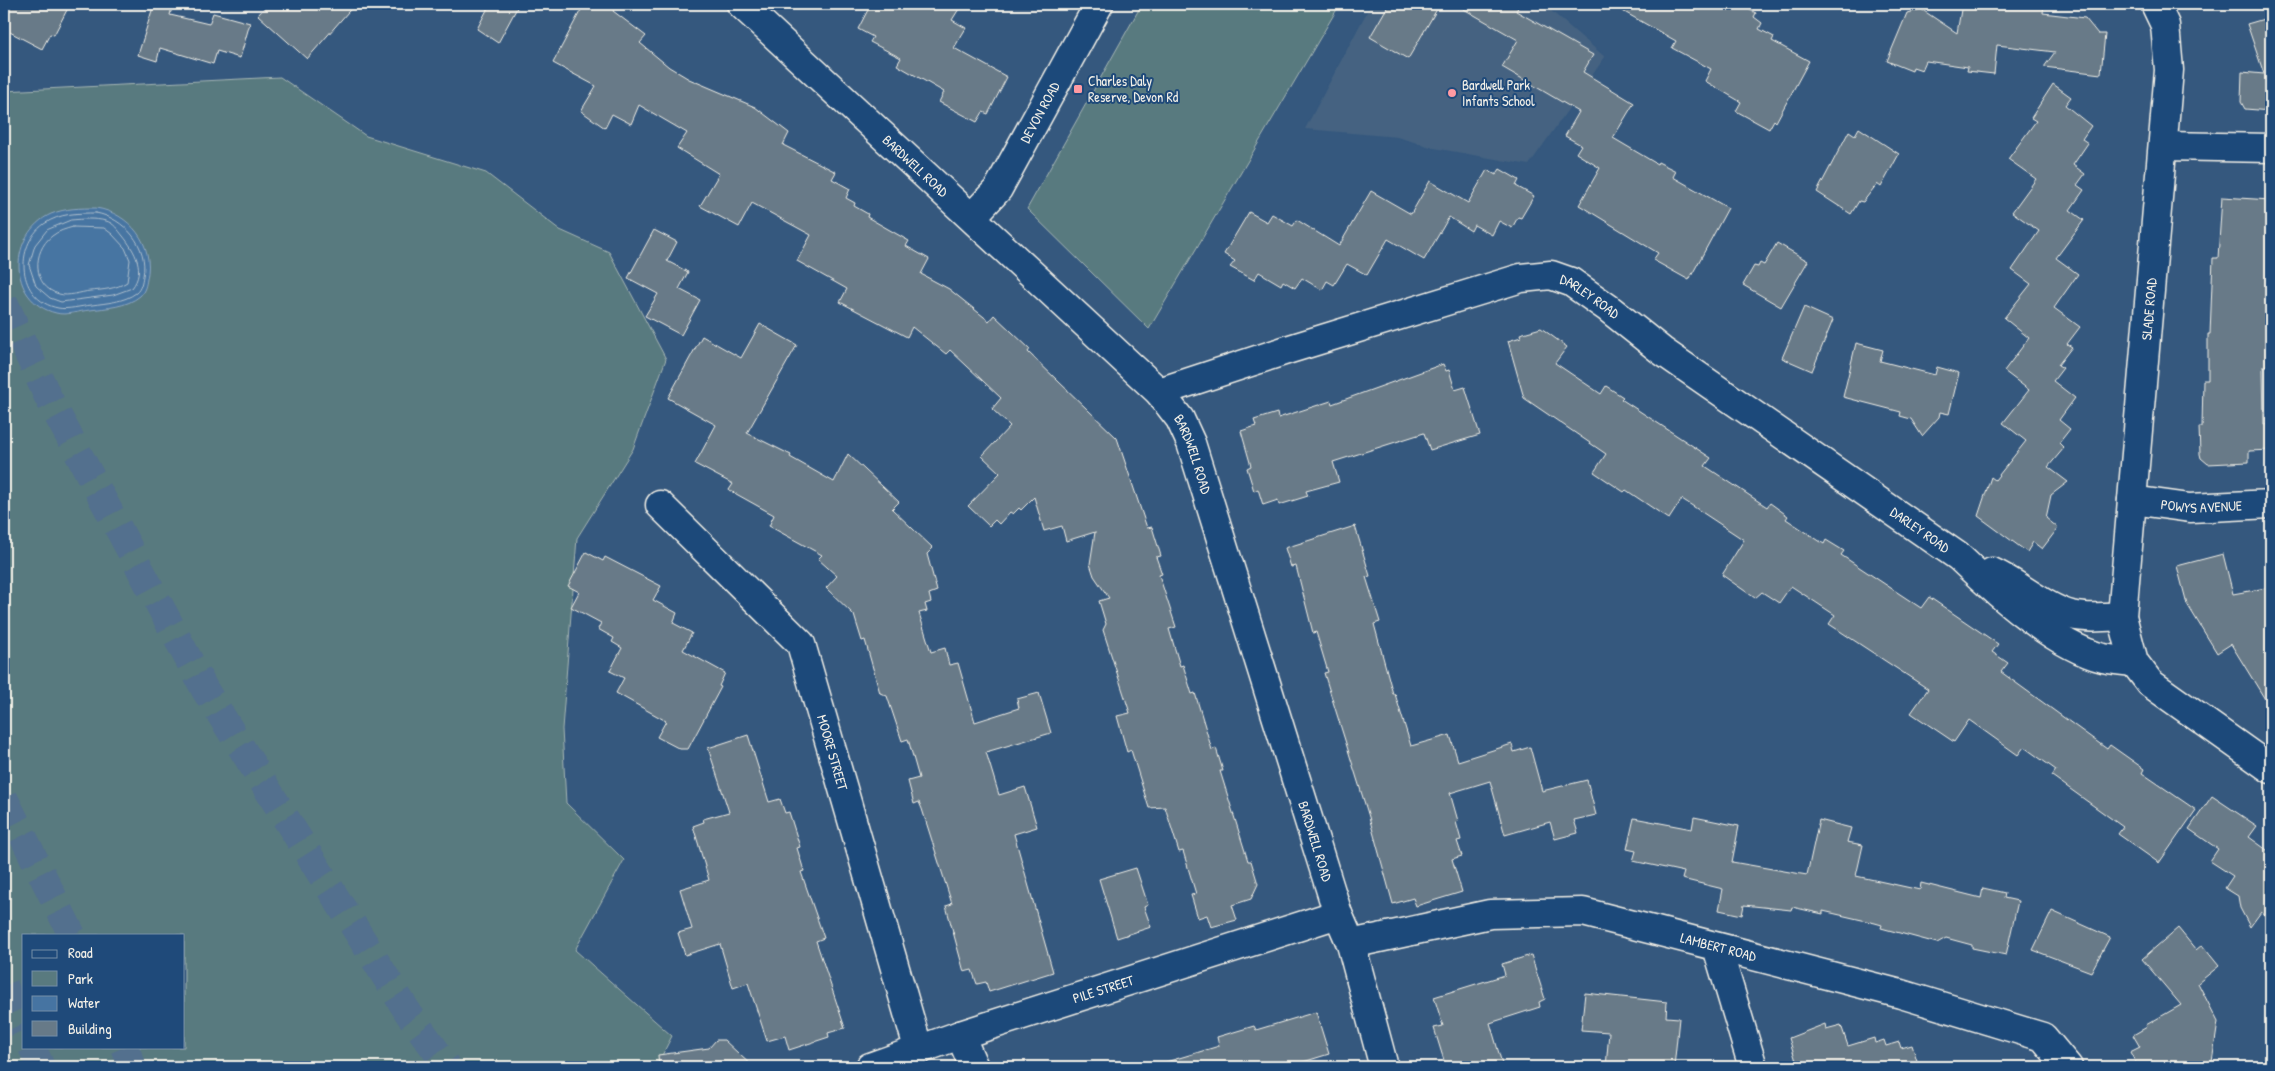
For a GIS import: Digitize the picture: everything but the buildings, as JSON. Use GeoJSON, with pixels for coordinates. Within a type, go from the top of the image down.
{"type":"FeatureCollection","features":[{"type":"Feature","properties":{"kind":"street","name":"BARDWELL ROAD"},"geometry":{"type":"LineString","coordinates":[[741,4],[973,216],[1159,392],[1180,419],[1191,443],[1338,914],[1351,944],[1384,1067]]}},
{"type":"Feature","properties":{"kind":"street","name":"DEVON ROAD"},"geometry":{"type":"LineString","coordinates":[[973,216],[998,189],[1099,4]]}},
{"type":"Feature","properties":{"kind":"street","name":"SLADE ROAD"},"geometry":{"type":"LineString","coordinates":[[2122,616],[2164,146],[2169,54],[2165,25],[2155,4]]}},
{"type":"Feature","properties":{"kind":"street"},"geometry":{"type":"LineString","coordinates":[[2164,146],[2271,148]]}},
{"type":"Feature","properties":{"kind":"street","name":"DARLEY ROAD"},"geometry":{"type":"LineString","coordinates":[[1159,392],[1290,348],[1521,278],[1551,275],[1571,282],[1601,302],[1662,351],[1959,557],[2001,596],[2070,643],[2103,658],[2134,662]]}},
{"type":"Feature","properties":{"kind":"street","name":"POWYS AVENUE"},"geometry":{"type":"LineString","coordinates":[[2132,500],[2190,508],[2271,504]]}},
{"type":"Feature","properties":{"kind":"street","name":"MOORE STREET"},"geometry":{"type":"LineString","coordinates":[[660,505],[801,644],[919,1051]]}},
{"type":"Feature","properties":{"kind":"street","name":"DARLEY ROAD"},"geometry":{"type":"LineString","coordinates":[[1959,557],[2009,579],[2051,607],[2072,615],[2122,616]]}},
{"type":"Feature","properties":{"kind":"street"},"geometry":{"type":"LineString","coordinates":[[2122,616],[2134,662],[2150,683],[2271,769]]}},
{"type":"Feature","properties":{"kind":"street","name":"LAMBERT ROAD"},"geometry":{"type":"LineString","coordinates":[[1351,944],[1490,914],[1583,912],[1901,994],[2043,1037],[2068,1067]]}},
{"type":"Feature","properties":{"kind":"street","name":"PILE STREET"},"geometry":{"type":"LineString","coordinates":[[870,1067],[960,1035],[1338,914]]}},
{"type":"Feature","properties":{"kind":"street"},"geometry":{"type":"LineString","coordinates":[[1717,947],[1753,1067]]}},
{"type":"Feature","properties":{"kind":"street"},"geometry":{"type":"LineString","coordinates":[[960,1035],[974,1067]]}},
{"type":"Feature","properties":{"kind":"shaded area","name":"Bardwell Park Infants School"},"geometry":{"type":"Polygon","coordinates":[[[1371,4],[1543,4],[1605,57],[1529,165],[1434,148],[1397,137],[1305,129],[1371,4]]]}},
{"type":"Feature","properties":{"kind":"green space"},"geometry":{"type":"Polygon","coordinates":[[[1142,4],[1340,4],[1149,329],[1027,209],[1142,4]]]}},
{"type":"Feature","properties":{"kind":"green space"},"geometry":{"type":"Polygon","coordinates":[[[280,77],[366,136],[486,173],[560,230],[609,252],[666,359],[633,449],[577,538],[562,729],[566,803],[624,860],[575,950],[672,1036],[656,1067],[4,1067],[4,91],[280,77]]]}},
{"type":"Feature","properties":{"kind":"water"},"geometry":{"type":"Polygon","coordinates":[[[96,208],[119,216],[129,223],[143,242],[148,266],[143,292],[135,300],[123,305],[68,314],[56,313],[40,306],[28,295],[21,281],[19,266],[21,251],[27,236],[37,223],[51,214],[68,209],[96,208]]]}},
{"type":"Feature","properties":{"kind":"tunnel"},"geometry":{"type":"LineString","coordinates":[[4,302],[48,397],[205,690],[409,1014],[448,1067]]}},
{"type":"Feature","properties":{"kind":"tunnel"},"geometry":{"type":"LineString","coordinates":[[4,798],[72,934]]}},
{"type":"Feature","properties":{"kind":"tunnel"},"geometry":{"type":"LineString","coordinates":[[4,986],[22,1026]]}},
{"type":"Feature","properties":{"kind":"tunnel"},"geometry":{"type":"LineString","coordinates":[[32,1048],[41,1067]]}},
{"type":"Feature","properties":{"kind":"tunnel"},"geometry":{"type":"LineString","coordinates":[[124,1048],[133,1067]]}},
{"type":"Feature","properties":{"kind":"place","name":"Charles Daly Reserve, Devon Rd"},"geometry":{"type":"Point","coordinates":[1078,89]}},
{"type":"Feature","properties":{"kind":"place","name":"Bardwell Park Infants School"},"geometry":{"type":"Point","coordinates":[1452,93]}}]}
